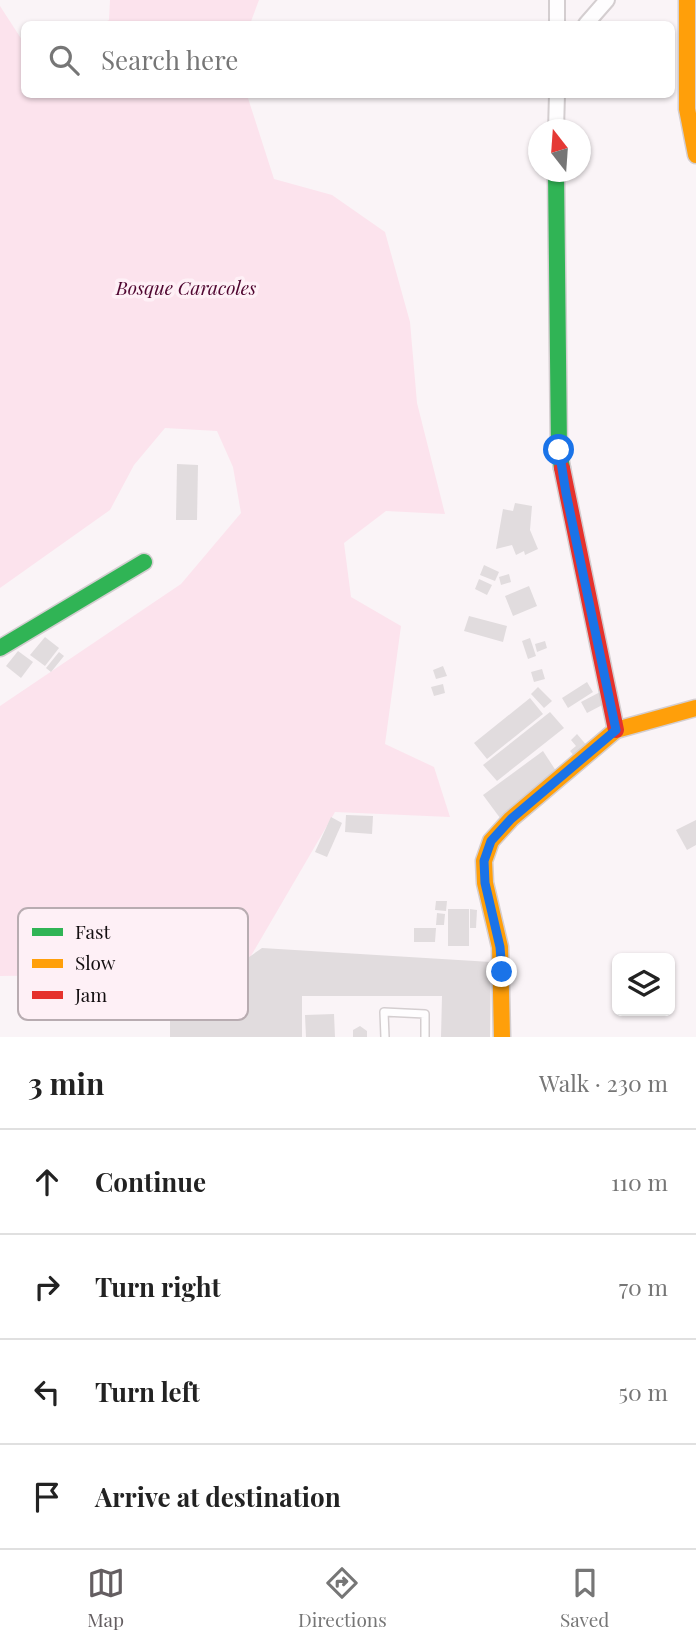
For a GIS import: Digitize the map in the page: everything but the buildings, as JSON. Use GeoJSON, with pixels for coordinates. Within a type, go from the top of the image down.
{"type":"FeatureCollection","features":[{"type":"Feature","properties":{"kind":"street"},"geometry":{"type":"LineString","coordinates":[[557,0],[557,21]]}},
{"type":"Feature","properties":{"kind":"street"},"geometry":{"type":"LineString","coordinates":[[589,21],[607,0]]}},
{"type":"Feature","properties":{"kind":"street"},"geometry":{"type":"LineString","coordinates":[[687,0],[687,109],[696,155]]}},
{"type":"Feature","properties":{"kind":"street"},"geometry":{"type":"LineString","coordinates":[[556,98],[556,119]]}},
{"type":"Feature","properties":{"kind":"street"},"geometry":{"type":"LineString","coordinates":[[556,182],[559,450],[616,730]]}},
{"type":"Feature","properties":{"kind":"street"},"geometry":{"type":"LineString","coordinates":[[0,648],[144,562]]}},
{"type":"Feature","properties":{"kind":"street"},"geometry":{"type":"LineString","coordinates":[[502,1037],[500,947],[485,883],[484,861],[491,841],[511,819],[616,730],[696,708]]}},
{"type":"Feature","properties":{"kind":"lane"},"geometry":{"type":"LineString","coordinates":[[384,1037],[384,1012],[425,1014],[425,1037]]}},
{"type":"Feature","properties":{"kind":"green space"},"geometry":{"type":"Polygon","coordinates":[[[110,0],[259,0],[251,21],[109,20],[110,0]]]}},
{"type":"Feature","properties":{"kind":"green space","name":"Bosque Caracoles"},"geometry":{"type":"Polygon","coordinates":[[[0,6],[21,38],[21,98],[248,98],[274,179],[332,195],[385,232],[410,322],[417,403],[445,514],[386,511],[344,543],[351,597],[401,626],[385,744],[434,767],[450,817],[335,812],[248,961],[248,908],[18,908],[18,976],[0,976],[0,706],[181,584],[241,513],[233,467],[217,431],[165,428],[134,465],[110,510],[0,588],[0,6]]]}},
{"type":"Feature","properties":{"kind":"traffic: fast"},"geometry":{"type":"LineString","coordinates":[[556,182],[559,450],[562,468]]}},
{"type":"Feature","properties":{"kind":"traffic: fast"},"geometry":{"type":"LineString","coordinates":[[0,648],[144,562]]}},
{"type":"Feature","properties":{"kind":"traffic: slow"},"geometry":{"type":"LineString","coordinates":[[687,0],[687,109],[696,155]]}},
{"type":"Feature","properties":{"kind":"traffic: slow"},"geometry":{"type":"LineString","coordinates":[[502,1037],[500,947],[485,883],[484,861],[491,841],[511,819],[616,730],[696,708]]}},
{"type":"Feature","properties":{"kind":"traffic: jam"},"geometry":{"type":"LineString","coordinates":[[562,468],[616,730]]}},
{"type":"Feature","properties":{"kind":"route"},"geometry":{"type":"LineString","coordinates":[[502,972],[500,947],[485,883],[484,861],[491,841],[511,819],[616,730],[559,450]]}}]}
